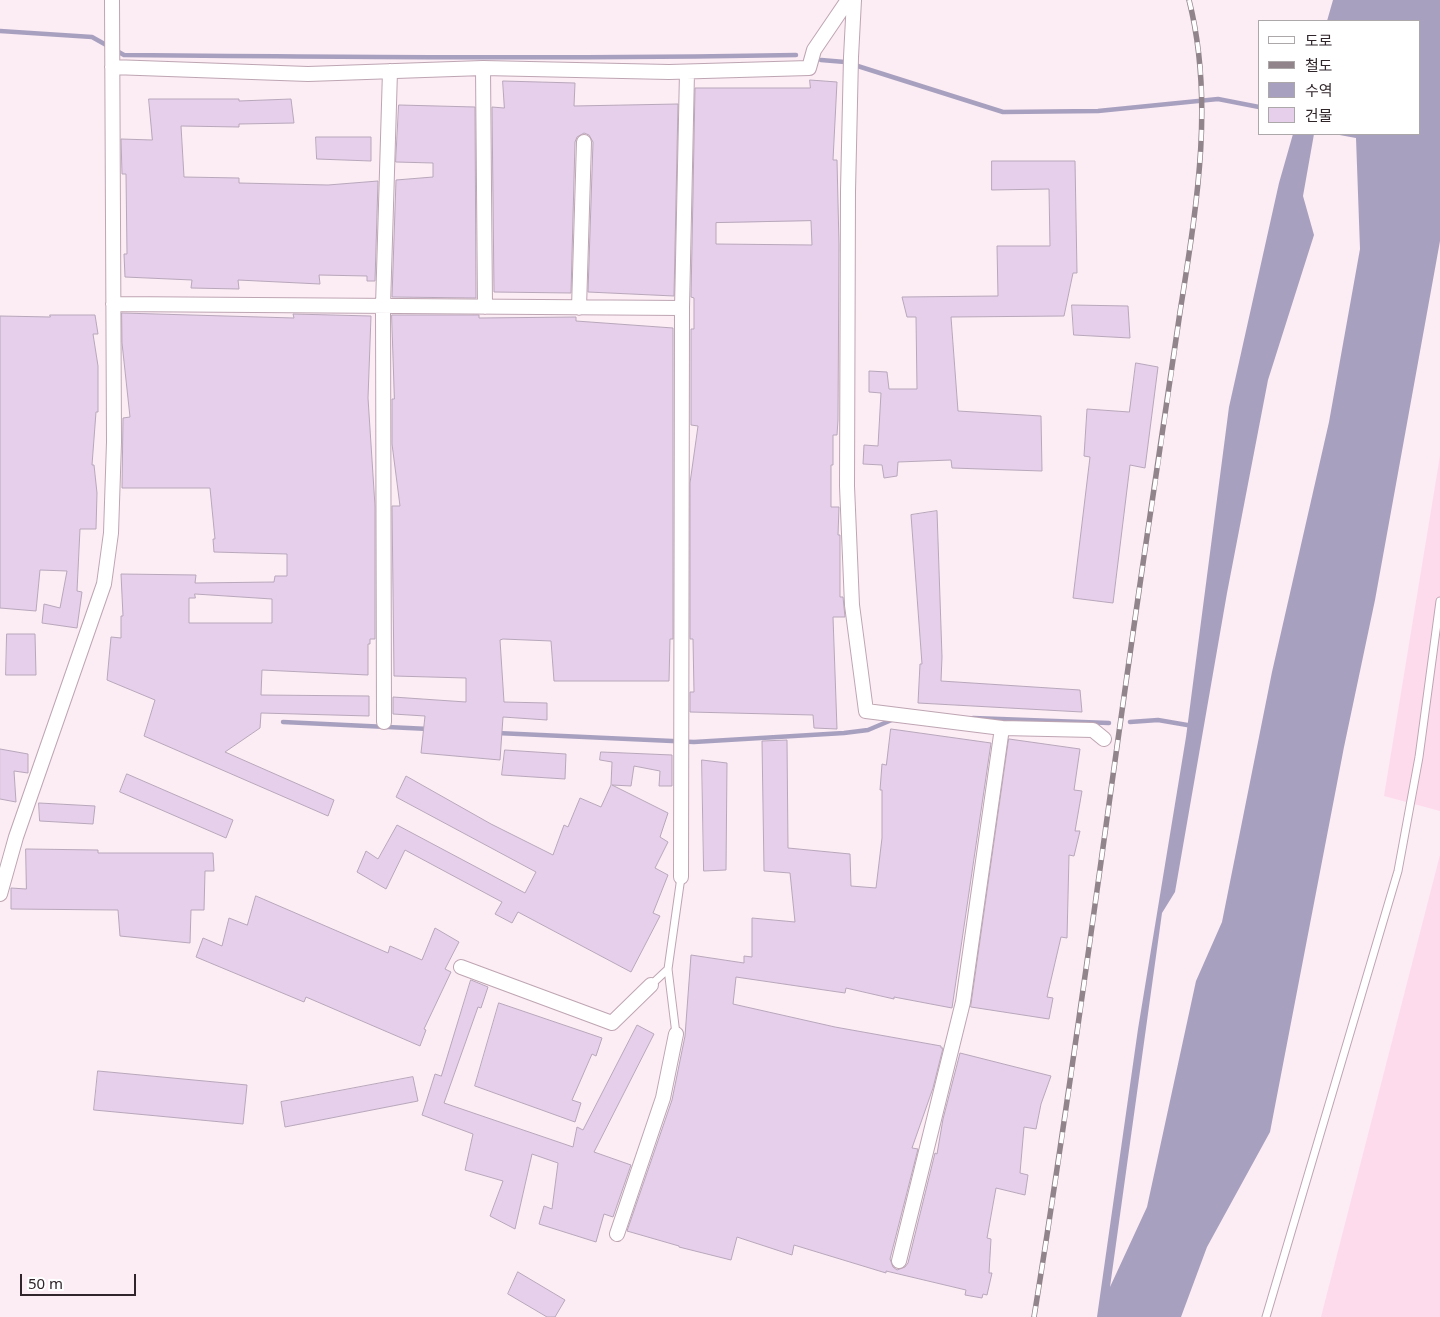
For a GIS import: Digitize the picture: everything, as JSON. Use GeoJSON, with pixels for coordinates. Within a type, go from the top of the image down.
{"type":"FeatureCollection","features":[{"type":"Feature","properties":{"kind":"street"},"geometry":{"type":"LineString","coordinates":[[0,894],[16,836],[104,584],[111,533],[114,451],[112,0]]}},
{"type":"Feature","properties":{"kind":"street"},"geometry":{"type":"LineString","coordinates":[[112,67],[308,74],[483,68],[687,72],[809,68],[814,50],[848,0]]}},
{"type":"Feature","properties":{"kind":"street"},"geometry":{"type":"LineString","coordinates":[[854,0],[848,201],[847,486],[852,604],[866,711],[1002,728],[1092,730],[1104,739]]}},
{"type":"Feature","properties":{"kind":"street"},"geometry":{"type":"LineString","coordinates":[[483,68],[485,307]]}},
{"type":"Feature","properties":{"kind":"street"},"geometry":{"type":"LineString","coordinates":[[384,722],[383,306],[390,71]]}},
{"type":"Feature","properties":{"kind":"street"},"geometry":{"type":"LineString","coordinates":[[681,877],[682,308],[687,72]]}},
{"type":"Feature","properties":{"kind":"street"},"geometry":{"type":"LineString","coordinates":[[579,308],[584,142]]}},
{"type":"Feature","properties":{"kind":"street"},"geometry":{"type":"LineString","coordinates":[[113,304],[682,308]]}},
{"type":"Feature","properties":{"kind":"street"},"geometry":{"type":"LineString","coordinates":[[899,1261],[963,1002],[1002,728]]}},
{"type":"Feature","properties":{"kind":"street"},"geometry":{"type":"LineString","coordinates":[[461,967],[612,1023],[652,985]]}},
{"type":"Feature","properties":{"kind":"street"},"geometry":{"type":"LineString","coordinates":[[617,1234],[663,1098],[676,1034]]}},
{"type":"Feature","properties":{"kind":"lane"},"geometry":{"type":"LineString","coordinates":[[1266,1317],[1398,871],[1419,757],[1440,601]]}},
{"type":"Feature","properties":{"kind":"lane"},"geometry":{"type":"LineString","coordinates":[[676,1034],[668,968],[681,877]]}},
{"type":"Feature","properties":{"kind":"lane"},"geometry":{"type":"LineString","coordinates":[[652,985],[668,968]]}},
{"type":"Feature","properties":{"kind":"shaded area"},"geometry":{"type":"Polygon","coordinates":[[[1440,456],[1440,811],[1384,796],[1440,456]]]}},
{"type":"Feature","properties":{"kind":"shaded area"},"geometry":{"type":"Polygon","coordinates":[[[1440,855],[1440,1317],[1321,1317],[1440,855]]]}},
{"type":"Feature","properties":{"kind":"water"},"geometry":{"type":"Polygon","coordinates":[[[1333,0],[1440,0],[1440,241],[1375,600],[1344,747],[1270,1132],[1207,1247],[1181,1317],[1097,1317],[1138,1029],[1186,737],[1229,407],[1279,183],[1293,135],[1314,135],[1303,196],[1314,235],[1268,380],[1227,593],[1175,892],[1162,913],[1110,1287],[1147,1207],[1196,981],[1222,922],[1272,672],[1329,422],[1360,249],[1356,138],[1340,135],[1420,135],[1420,20],[1327,20],[1333,0]]]}},
{"type":"Feature","properties":{"kind":"building"},"geometry":{"type":"Polygon","coordinates":[[[810,80],[837,82],[833,160],[837,160],[839,245],[838,420],[837,435],[833,435],[831,507],[839,507],[840,597],[843,597],[845,617],[833,617],[837,729],[814,728],[813,715],[690,712],[690,692],[694,692],[693,639],[690,639],[690,483],[698,426],[691,425],[691,329],[694,329],[694,298],[691,297],[695,88],[810,88],[810,80]],[[811,221],[716,223],[716,244],[812,245],[811,221]]]}},
{"type":"Feature","properties":{"kind":"building"},"geometry":{"type":"Polygon","coordinates":[[[503,81],[575,83],[574,106],[678,104],[674,296],[588,292],[593,142],[589,135],[584,133],[577,137],[575,142],[571,293],[494,292],[492,107],[504,108],[503,81]]]}},
{"type":"Feature","properties":{"kind":"building"},"geometry":{"type":"Polygon","coordinates":[[[149,99],[239,99],[239,101],[291,99],[294,123],[239,124],[239,127],[181,126],[184,177],[239,178],[239,183],[328,185],[378,181],[375,281],[367,281],[367,276],[319,275],[320,284],[238,280],[239,289],[191,288],[192,280],[125,277],[124,254],[127,254],[126,174],[122,174],[121,139],[152,140],[149,99]]]}},
{"type":"Feature","properties":{"kind":"building"},"geometry":{"type":"Polygon","coordinates":[[[399,105],[475,107],[476,298],[392,297],[396,180],[433,177],[433,163],[396,162],[399,105]]]}},
{"type":"Feature","properties":{"kind":"building"},"geometry":{"type":"Polygon","coordinates":[[[316,137],[371,137],[371,161],[317,159],[316,137]]]}},
{"type":"Feature","properties":{"kind":"building"},"geometry":{"type":"Polygon","coordinates":[[[992,161],[1075,161],[1077,273],[1073,273],[1064,316],[951,317],[958,411],[1041,416],[1042,471],[952,468],[951,460],[898,462],[897,476],[884,478],[882,465],[863,464],[864,445],[878,446],[881,393],[869,392],[869,371],[887,372],[889,389],[917,389],[916,317],[907,317],[902,297],[998,296],[997,246],[1050,246],[1049,189],[992,190],[992,161]]]}},
{"type":"Feature","properties":{"kind":"building"},"geometry":{"type":"Polygon","coordinates":[[[1072,305],[1128,306],[1130,338],[1074,335],[1072,305]]]}},
{"type":"Feature","properties":{"kind":"building"},"geometry":{"type":"Polygon","coordinates":[[[122,313],[294,318],[293,314],[371,316],[368,398],[375,506],[375,639],[370,639],[370,644],[368,644],[368,675],[262,670],[261,695],[369,696],[369,716],[261,713],[260,728],[225,752],[334,800],[328,816],[144,736],[155,700],[107,680],[111,637],[121,638],[121,616],[123,616],[121,574],[196,575],[195,583],[274,582],[275,576],[287,576],[287,554],[214,552],[213,539],[215,539],[210,488],[122,488],[123,418],[130,417],[122,343],[122,313]],[[195,594],[195,598],[189,598],[189,623],[272,623],[272,599],[195,594]]]}},
{"type":"Feature","properties":{"kind":"building"},"geometry":{"type":"Polygon","coordinates":[[[50,315],[95,315],[98,334],[93,334],[98,366],[98,412],[96,412],[92,465],[94,465],[97,493],[96,529],[80,529],[77,591],[82,592],[77,628],[42,623],[44,604],[60,608],[67,571],[40,570],[36,611],[0,608],[0,316],[50,317],[50,315]]]}},
{"type":"Feature","properties":{"kind":"building"},"geometry":{"type":"Polygon","coordinates":[[[392,315],[479,315],[479,318],[576,317],[576,321],[673,328],[673,639],[670,639],[669,681],[554,681],[551,641],[503,639],[500,640],[504,702],[547,703],[547,720],[503,717],[500,760],[421,753],[425,716],[393,714],[393,697],[466,702],[466,678],[394,676],[392,506],[400,506],[392,444],[392,399],[394,399],[392,315]]]}},
{"type":"Feature","properties":{"kind":"building"},"geometry":{"type":"Polygon","coordinates":[[[1136,363],[1158,367],[1145,468],[1130,465],[1113,603],[1073,598],[1090,457],[1084,456],[1087,409],[1129,412],[1136,363]]]}},
{"type":"Feature","properties":{"kind":"building"},"geometry":{"type":"Polygon","coordinates":[[[937,511],[942,657],[941,681],[1080,690],[1082,712],[918,703],[920,664],[922,664],[911,515],[937,511]]]}},
{"type":"Feature","properties":{"kind":"building"},"geometry":{"type":"Polygon","coordinates":[[[7,634],[35,634],[36,675],[6,675],[7,634]]]}},
{"type":"Feature","properties":{"kind":"building"},"geometry":{"type":"Polygon","coordinates":[[[891,729],[991,743],[952,1008],[894,997],[894,999],[846,988],[845,993],[736,977],[733,1004],[835,1027],[941,1046],[943,1048],[933,1088],[912,1148],[918,1149],[890,1259],[893,1267],[897,1270],[905,1267],[908,1263],[935,1153],[937,1154],[943,1119],[960,1053],[1051,1076],[1041,1104],[1036,1129],[1024,1127],[1020,1173],[1028,1175],[1025,1195],[996,1188],[987,1238],[991,1239],[989,1273],[992,1273],[987,1295],[983,1294],[982,1298],[965,1295],[966,1290],[886,1271],[886,1273],[794,1245],[792,1255],[737,1237],[731,1260],[627,1231],[672,1100],[685,1036],[691,955],[744,963],[744,956],[752,957],[752,918],[795,922],[790,873],[764,871],[762,741],[787,740],[788,848],[850,854],[851,886],[876,888],[882,838],[882,790],[880,790],[882,764],[886,765],[891,729]]]}},
{"type":"Feature","properties":{"kind":"building"},"geometry":{"type":"Polygon","coordinates":[[[1009,739],[1080,749],[1074,790],[1082,791],[1075,831],[1080,831],[1074,856],[1069,855],[1067,938],[1061,937],[1047,997],[1053,998],[1049,1019],[971,1007],[1009,739]]]}},
{"type":"Feature","properties":{"kind":"building"},"geometry":{"type":"Polygon","coordinates":[[[0,749],[28,754],[28,773],[14,771],[16,802],[0,799],[0,749]]]}},
{"type":"Feature","properties":{"kind":"building"},"geometry":{"type":"Polygon","coordinates":[[[505,750],[566,754],[565,779],[502,775],[505,750]]]}},
{"type":"Feature","properties":{"kind":"building"},"geometry":{"type":"Polygon","coordinates":[[[601,752],[672,755],[672,786],[659,786],[660,771],[634,766],[631,786],[612,785],[668,813],[660,837],[668,842],[655,868],[668,875],[653,913],[660,916],[631,972],[518,912],[512,923],[495,914],[502,902],[405,850],[386,889],[357,872],[366,851],[378,859],[397,825],[525,893],[536,872],[396,797],[406,776],[491,824],[553,855],[564,825],[568,827],[580,798],[601,807],[611,785],[612,762],[600,760],[601,752]]]}},
{"type":"Feature","properties":{"kind":"building"},"geometry":{"type":"Polygon","coordinates":[[[702,760],[727,763],[726,870],[704,871],[702,760]]]}},
{"type":"Feature","properties":{"kind":"building"},"geometry":{"type":"Polygon","coordinates":[[[127,774],[233,820],[226,838],[120,792],[127,774]]]}},
{"type":"Feature","properties":{"kind":"building"},"geometry":{"type":"Polygon","coordinates":[[[39,803],[95,806],[93,824],[40,821],[39,803]]]}},
{"type":"Feature","properties":{"kind":"building"},"geometry":{"type":"Polygon","coordinates":[[[26,849],[98,850],[98,853],[213,853],[214,871],[205,871],[204,910],[191,910],[190,943],[120,936],[118,910],[11,909],[11,888],[26,889],[26,849]]]}},
{"type":"Feature","properties":{"kind":"building"},"geometry":{"type":"Polygon","coordinates":[[[256,896],[388,953],[390,946],[422,960],[435,928],[459,942],[445,969],[451,972],[424,1029],[426,1030],[420,1046],[306,997],[304,1002],[196,957],[203,938],[222,946],[229,918],[247,925],[256,896]]]}},
{"type":"Feature","properties":{"kind":"building"},"geometry":{"type":"Polygon","coordinates":[[[471,980],[488,987],[481,1008],[478,1007],[444,1103],[573,1147],[577,1127],[583,1130],[637,1025],[654,1034],[594,1152],[631,1165],[613,1217],[604,1214],[596,1242],[539,1224],[544,1206],[552,1209],[558,1163],[532,1154],[515,1229],[490,1216],[503,1181],[465,1170],[473,1134],[422,1115],[435,1074],[441,1076],[471,980]]]}},
{"type":"Feature","properties":{"kind":"building"},"geometry":{"type":"Polygon","coordinates":[[[499,1003],[602,1038],[596,1056],[592,1054],[572,1100],[581,1103],[575,1122],[475,1086],[499,1003]]]}},
{"type":"Feature","properties":{"kind":"building"},"geometry":{"type":"Polygon","coordinates":[[[98,1071],[247,1085],[243,1124],[94,1110],[98,1071]]]}},
{"type":"Feature","properties":{"kind":"building"},"geometry":{"type":"Polygon","coordinates":[[[413,1077],[418,1101],[285,1127],[281,1102],[413,1077]]]}},
{"type":"Feature","properties":{"kind":"building"},"geometry":{"type":"Polygon","coordinates":[[[518,1272],[565,1300],[555,1317],[547,1317],[508,1294],[518,1272]]]}},
{"type":"Feature","properties":{"kind":"waterway"},"geometry":{"type":"LineString","coordinates":[[0,31],[92,37],[124,55],[376,57],[796,55]]}},
{"type":"Feature","properties":{"kind":"waterway"},"geometry":{"type":"LineString","coordinates":[[821,60],[845,62],[1003,112],[1098,111],[1218,99],[1258,107]]}},
{"type":"Feature","properties":{"kind":"waterway"},"geometry":{"type":"LineString","coordinates":[[973,718],[1109,723]]}},
{"type":"Feature","properties":{"kind":"waterway"},"geometry":{"type":"LineString","coordinates":[[497,733],[694,742],[844,733],[868,730],[894,719]]}},
{"type":"Feature","properties":{"kind":"waterway"},"geometry":{"type":"LineString","coordinates":[[1130,722],[1158,720],[1193,726]]}},
{"type":"Feature","properties":{"kind":"waterway"},"geometry":{"type":"LineString","coordinates":[[283,722],[429,729]]}},
{"type":"Feature","properties":{"kind":"railway"},"geometry":{"type":"LineString","coordinates":[[1034,1317],[1064,1124],[1197,195],[1202,117],[1201,77],[1197,39],[1189,0]]}}]}
